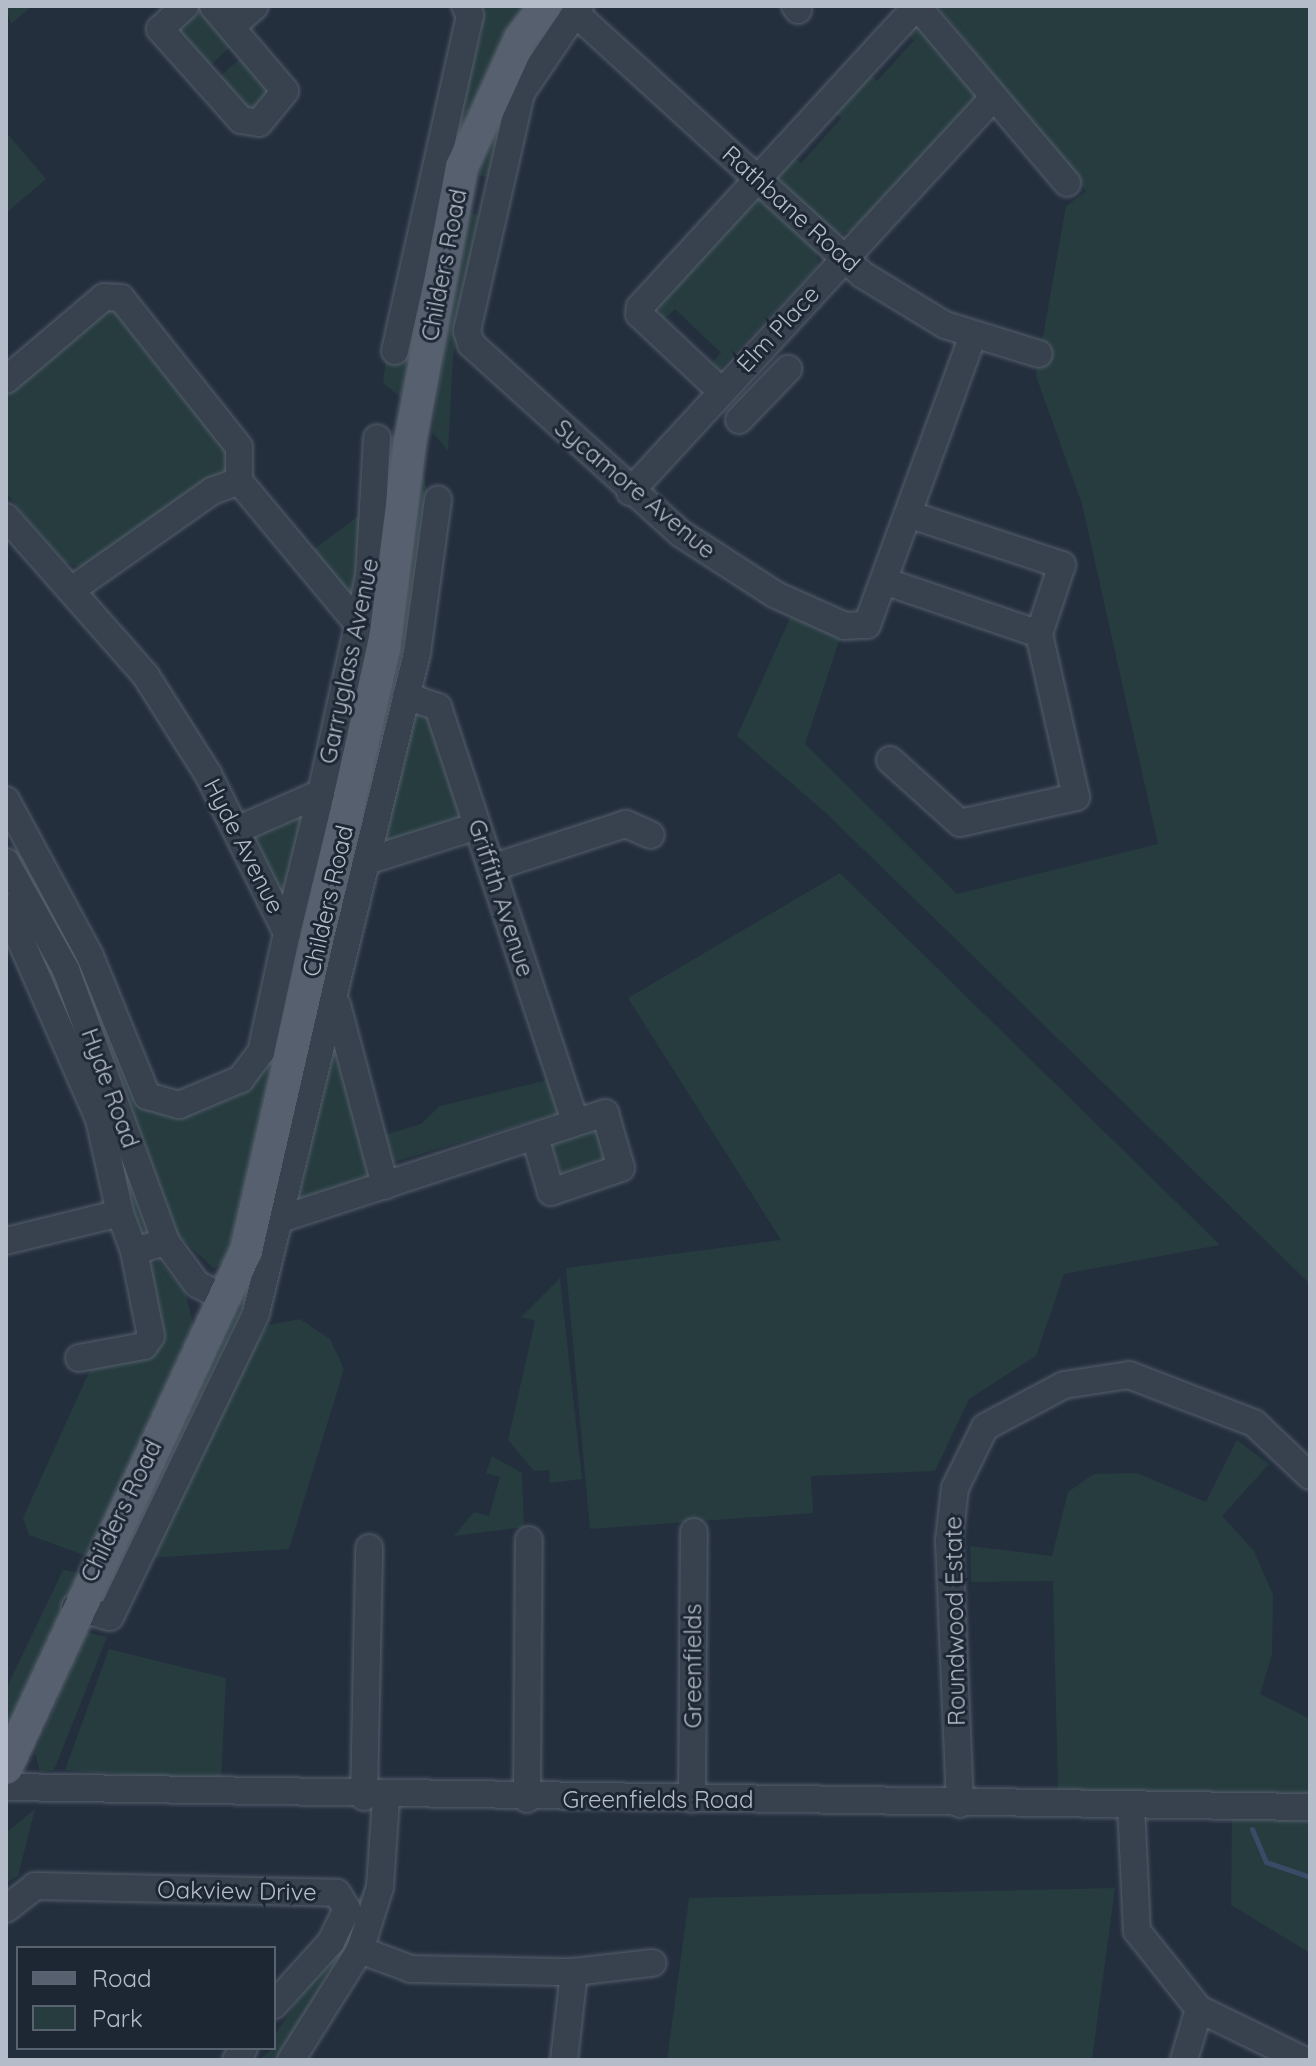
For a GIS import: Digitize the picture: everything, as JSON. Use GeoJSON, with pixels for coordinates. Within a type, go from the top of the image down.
{"type":"FeatureCollection","features":[{"type":"Feature","properties":{"kind":"main road","name":"Childers Road"},"geometry":{"type":"LineString","coordinates":[[6,1768],[75,1607],[226,1299],[282,1160],[384,648],[410,442],[457,192],[480,119],[567,8]]}},
{"type":"Feature","properties":{"kind":"street"},"geometry":{"type":"LineString","coordinates":[[185,6],[160,29],[251,125],[285,91],[213,6]]}},
{"type":"Feature","properties":{"kind":"street"},"geometry":{"type":"LineString","coordinates":[[232,26],[255,6]]}},
{"type":"Feature","properties":{"kind":"street"},"geometry":{"type":"LineString","coordinates":[[395,351],[470,15],[465,6]]}},
{"type":"Feature","properties":{"kind":"street"},"geometry":{"type":"LineString","coordinates":[[721,391],[639,314],[640,307],[917,6],[1067,183]]}},
{"type":"Feature","properties":{"kind":"street","name":"Rathbane Road"},"geometry":{"type":"LineString","coordinates":[[567,8],[843,259],[914,309],[973,336],[1039,354]]}},
{"type":"Feature","properties":{"kind":"street","name":"Sycamore Avenue"},"geometry":{"type":"LineString","coordinates":[[567,8],[521,93],[494,199],[468,338],[630,492],[755,583],[845,626],[871,622],[973,336]]}},
{"type":"Feature","properties":{"kind":"street","name":"Elm Place"},"geometry":{"type":"LineString","coordinates":[[630,492],[993,98]]}},
{"type":"Feature","properties":{"kind":"street"},"geometry":{"type":"LineString","coordinates":[[457,192],[494,199]]}},
{"type":"Feature","properties":{"kind":"street"},"geometry":{"type":"LineString","coordinates":[[6,380],[104,297],[121,298],[239,447],[239,481],[358,624]]}},
{"type":"Feature","properties":{"kind":"street"},"geometry":{"type":"LineString","coordinates":[[739,420],[788,369]]}},
{"type":"Feature","properties":{"kind":"street"},"geometry":{"type":"LineString","coordinates":[[740,370],[765,393]]}},
{"type":"Feature","properties":{"kind":"street","name":"Garryglass Avenue"},"geometry":{"type":"LineString","coordinates":[[237,830],[321,793],[369,577],[377,438]]}},
{"type":"Feature","properties":{"kind":"street"},"geometry":{"type":"LineString","coordinates":[[73,589],[212,491],[239,481]]}},
{"type":"Feature","properties":{"kind":"street"},"geometry":{"type":"LineString","coordinates":[[75,1607],[110,1617],[256,1313],[284,1218],[282,1160],[335,998],[417,653],[438,499]]}},
{"type":"Feature","properties":{"kind":"street"},"geometry":{"type":"LineString","coordinates":[[890,760],[960,823],[1076,797],[1039,634],[1062,565],[911,515]]}},
{"type":"Feature","properties":{"kind":"street","name":"Hyde Avenue"},"geometry":{"type":"LineString","coordinates":[[6,517],[73,589],[146,676],[237,830],[287,933],[261,1052],[241,1079],[179,1105],[147,1096],[90,956],[6,800]]}},
{"type":"Feature","properties":{"kind":"street"},"geometry":{"type":"LineString","coordinates":[[887,582],[1039,634]]}},
{"type":"Feature","properties":{"kind":"street"},"geometry":{"type":"LineString","coordinates":[[384,648],[417,653]]}},
{"type":"Feature","properties":{"kind":"street","name":"Griffith Avenue"},"geometry":{"type":"LineString","coordinates":[[406,696],[438,707],[575,1121]]}},
{"type":"Feature","properties":{"kind":"street"},"geometry":{"type":"LineString","coordinates":[[287,933],[321,793]]}},
{"type":"Feature","properties":{"kind":"street"},"geometry":{"type":"LineString","coordinates":[[491,868],[626,824],[651,835]]}},
{"type":"Feature","properties":{"kind":"street"},"geometry":{"type":"LineString","coordinates":[[367,861],[477,826]]}},
{"type":"Feature","properties":{"kind":"street","name":"Hyde Road"},"geometry":{"type":"LineString","coordinates":[[6,862],[146,1185],[166,1242],[197,1284],[226,1299]]}},
{"type":"Feature","properties":{"kind":"street"},"geometry":{"type":"LineString","coordinates":[[6,907],[55,976],[99,1119],[118,1205],[134,1251],[151,1336],[144,1346],[79,1358]]}},
{"type":"Feature","properties":{"kind":"street"},"geometry":{"type":"LineString","coordinates":[[55,976],[90,956]]}},
{"type":"Feature","properties":{"kind":"street"},"geometry":{"type":"LineString","coordinates":[[335,998],[385,1186]]}},
{"type":"Feature","properties":{"kind":"street"},"geometry":{"type":"LineString","coordinates":[[284,1218],[605,1113],[621,1168],[551,1192],[535,1137]]}},
{"type":"Feature","properties":{"kind":"street"},"geometry":{"type":"LineString","coordinates":[[6,1241],[118,1205],[146,1185]]}},
{"type":"Feature","properties":{"kind":"street"},"geometry":{"type":"LineString","coordinates":[[134,1251],[166,1242]]}},
{"type":"Feature","properties":{"kind":"street","name":"Roundwood Estate"},"geometry":{"type":"LineString","coordinates":[[960,1804],[949,1540],[955,1488],[985,1427],[1025,1399],[1064,1385],[1129,1375],[1254,1423],[1310,1476]]}},
{"type":"Feature","properties":{"kind":"street","name":"Greenfields"},"geometry":{"type":"LineString","coordinates":[[692,1799],[694,1532]]}},
{"type":"Feature","properties":{"kind":"street"},"geometry":{"type":"LineString","coordinates":[[527,1799],[529,1540]]}},
{"type":"Feature","properties":{"kind":"street"},"geometry":{"type":"LineString","coordinates":[[291,2060],[360,1950],[380,1887],[369,1548]]}},
{"type":"Feature","properties":{"kind":"street","name":"Greenfields Road"},"geometry":{"type":"LineString","coordinates":[[6,1787],[375,1797],[1310,1807]]}},
{"type":"Feature","properties":{"kind":"street"},"geometry":{"type":"LineString","coordinates":[[1131,1805],[1137,1931],[1199,2009],[1303,2060]]}},
{"type":"Feature","properties":{"kind":"street","name":"Oakview Drive"},"geometry":{"type":"LineString","coordinates":[[6,1909],[35,1886],[337,1893],[347,1909],[331,1942],[276,2003]]}},
{"type":"Feature","properties":{"kind":"street"},"geometry":{"type":"LineString","coordinates":[[360,1950],[411,1969],[574,1972],[652,1963]]}},
{"type":"Feature","properties":{"kind":"street"},"geometry":{"type":"LineString","coordinates":[[564,2060],[574,1972]]}},
{"type":"Feature","properties":{"kind":"street"},"geometry":{"type":"LineString","coordinates":[[1184,2060],[1199,2009]]}},
{"type":"Feature","properties":{"kind":"green space"},"geometry":{"type":"Polygon","coordinates":[[[6,6],[32,6],[11,24],[6,6]]]}},
{"type":"Feature","properties":{"kind":"green space"},"geometry":{"type":"Polygon","coordinates":[[[476,6],[528,6],[487,72],[452,154],[404,400],[383,383],[386,358],[482,32],[476,6]]]}},
{"type":"Feature","properties":{"kind":"green space"},"geometry":{"type":"Polygon","coordinates":[[[558,6],[572,6],[489,177],[477,175],[519,63],[558,6]]]}},
{"type":"Feature","properties":{"kind":"green space"},"geometry":{"type":"Polygon","coordinates":[[[938,6],[1310,6],[1310,1284],[827,814],[737,736],[791,616],[840,638],[805,744],[957,894],[1158,844],[1082,504],[1036,376],[1066,206],[1086,191],[938,6]]]}},
{"type":"Feature","properties":{"kind":"green space"},"geometry":{"type":"Polygon","coordinates":[[[201,11],[231,46],[207,69],[177,28],[201,11]]]}},
{"type":"Feature","properties":{"kind":"green space"},"geometry":{"type":"Polygon","coordinates":[[[917,19],[982,94],[851,231],[837,235],[771,175],[790,154],[801,163],[841,118],[831,109],[867,71],[877,81],[914,40],[903,30],[917,19]]]}},
{"type":"Feature","properties":{"kind":"green space"},"geometry":{"type":"Polygon","coordinates":[[[242,57],[271,87],[260,108],[250,110],[218,78],[242,57]]]}},
{"type":"Feature","properties":{"kind":"green space"},"geometry":{"type":"Polygon","coordinates":[[[6,132],[46,179],[6,213],[6,132]]]}},
{"type":"Feature","properties":{"kind":"green space"},"geometry":{"type":"Polygon","coordinates":[[[759,196],[816,250],[819,265],[719,370],[712,363],[721,353],[675,309],[662,321],[658,299],[759,196]]]}},
{"type":"Feature","properties":{"kind":"green space"},"geometry":{"type":"Polygon","coordinates":[[[465,211],[478,215],[453,356],[448,451],[432,432],[465,211]]]}},
{"type":"Feature","properties":{"kind":"green space"},"geometry":{"type":"Polygon","coordinates":[[[101,307],[113,309],[230,456],[226,471],[81,568],[64,562],[6,493],[6,393],[101,307]]]}},
{"type":"Feature","properties":{"kind":"green space"},"geometry":{"type":"Polygon","coordinates":[[[394,439],[401,460],[381,590],[235,1242],[224,1265],[213,1268],[178,1235],[81,971],[86,968],[140,1097],[249,1084],[394,439]]]}},
{"type":"Feature","properties":{"kind":"green space"},"geometry":{"type":"Polygon","coordinates":[[[423,474],[430,502],[415,633],[404,640],[397,633],[423,474]]]}},
{"type":"Feature","properties":{"kind":"green space"},"geometry":{"type":"Polygon","coordinates":[[[370,507],[358,603],[309,553],[370,507]]]}},
{"type":"Feature","properties":{"kind":"green space"},"geometry":{"type":"Polygon","coordinates":[[[415,705],[435,715],[468,814],[458,827],[381,845],[415,705]]]}},
{"type":"Feature","properties":{"kind":"green space"},"geometry":{"type":"Polygon","coordinates":[[[305,807],[283,907],[252,843],[256,831],[305,807]]]}},
{"type":"Feature","properties":{"kind":"green space"},"geometry":{"type":"Polygon","coordinates":[[[840,873],[1220,1245],[1064,1274],[1036,1356],[969,1399],[935,1471],[811,1476],[813,1513],[590,1529],[566,1268],[781,1240],[628,998],[840,873]]]}},
{"type":"Feature","properties":{"kind":"green space"},"geometry":{"type":"Polygon","coordinates":[[[59,986],[149,1233],[142,1240],[53,990],[59,986]]]}},
{"type":"Feature","properties":{"kind":"green space"},"geometry":{"type":"Polygon","coordinates":[[[336,1042],[370,1174],[367,1181],[298,1201],[336,1042]]]}},
{"type":"Feature","properties":{"kind":"green space"},"geometry":{"type":"Polygon","coordinates":[[[552,1079],[558,1114],[390,1163],[381,1136],[421,1124],[440,1106],[552,1079]]]}},
{"type":"Feature","properties":{"kind":"green space"},"geometry":{"type":"Polygon","coordinates":[[[590,1125],[600,1129],[607,1162],[563,1175],[549,1144],[590,1125]]]}},
{"type":"Feature","properties":{"kind":"green space"},"geometry":{"type":"Polygon","coordinates":[[[159,1261],[185,1291],[195,1332],[105,1524],[84,1555],[29,1535],[23,1518],[94,1361],[155,1350],[164,1331],[146,1267],[159,1261]]]}},
{"type":"Feature","properties":{"kind":"green space"},"geometry":{"type":"Polygon","coordinates":[[[258,1263],[253,1304],[118,1585],[110,1572],[258,1263]]]}},
{"type":"Feature","properties":{"kind":"green space"},"geometry":{"type":"Polygon","coordinates":[[[560,1278],[582,1479],[550,1483],[549,1470],[534,1471],[508,1440],[535,1321],[521,1317],[560,1278]]]}},
{"type":"Feature","properties":{"kind":"green space"},"geometry":{"type":"Polygon","coordinates":[[[300,1319],[330,1339],[344,1369],[289,1549],[148,1558],[247,1356],[268,1325],[300,1319]]]}},
{"type":"Feature","properties":{"kind":"green space"},"geometry":{"type":"Polygon","coordinates":[[[1237,1440],[1269,1464],[1222,1516],[1254,1551],[1273,1595],[1272,1655],[1260,1694],[1310,1719],[1310,1797],[1058,1791],[1053,1581],[971,1582],[970,1546],[1052,1556],[1068,1492],[1094,1474],[1137,1473],[1206,1502],[1237,1440]]]}},
{"type":"Feature","properties":{"kind":"green space"},"geometry":{"type":"Polygon","coordinates":[[[492,1456],[522,1473],[524,1527],[454,1536],[474,1512],[489,1516],[500,1477],[486,1473],[492,1456]]]}},
{"type":"Feature","properties":{"kind":"green space"},"geometry":{"type":"Polygon","coordinates":[[[63,1570],[82,1573],[6,1744],[6,1689],[63,1570]]]}},
{"type":"Feature","properties":{"kind":"green space"},"geometry":{"type":"Polygon","coordinates":[[[85,1632],[107,1637],[54,1770],[40,1772],[35,1753],[85,1632]]]}},
{"type":"Feature","properties":{"kind":"green space"},"geometry":{"type":"Polygon","coordinates":[[[109,1649],[226,1678],[221,1782],[65,1770],[109,1649]]]}},
{"type":"Feature","properties":{"kind":"green space"},"geometry":{"type":"Polygon","coordinates":[[[35,1809],[18,1876],[6,1883],[6,1833],[35,1809]]]}},
{"type":"Feature","properties":{"kind":"green space"},"geometry":{"type":"Polygon","coordinates":[[[1232,1818],[1310,1821],[1310,1953],[1231,1905],[1232,1818]]]}},
{"type":"Feature","properties":{"kind":"green space"},"geometry":{"type":"Polygon","coordinates":[[[367,1882],[373,1882],[348,1942],[276,2060],[258,2060],[276,2050],[276,2033],[335,1946],[367,1882]]]}},
{"type":"Feature","properties":{"kind":"green space"},"geometry":{"type":"Polygon","coordinates":[[[1115,1888],[1092,2060],[667,2060],[689,1898],[1115,1888]]]}},
{"type":"Feature","properties":{"kind":"waterway"},"geometry":{"type":"LineString","coordinates":[[1252,1829],[1266,1862],[1310,1877]]}}]}
